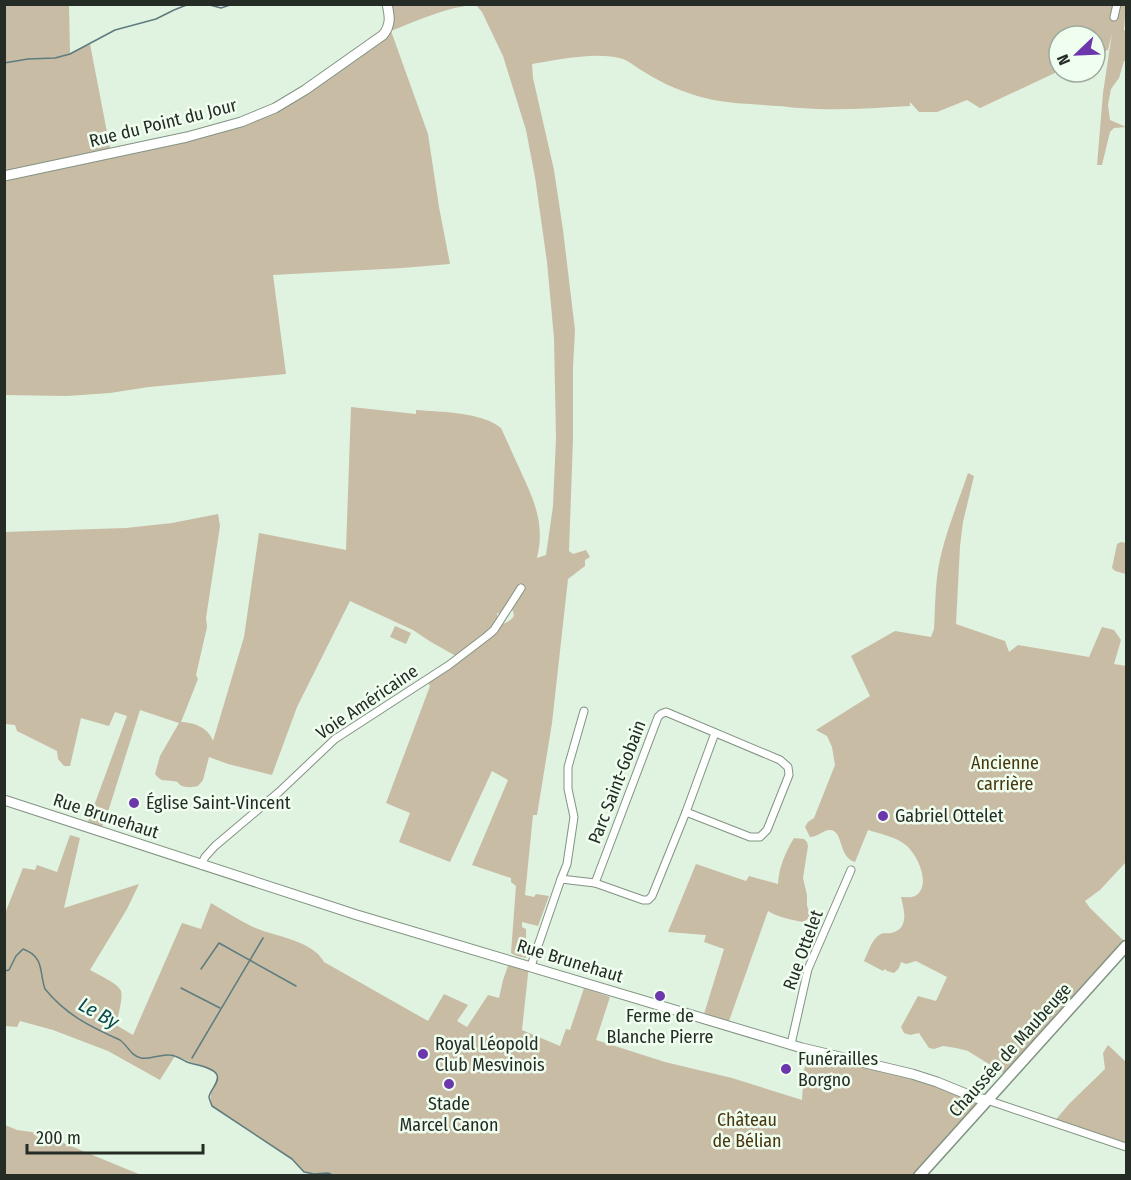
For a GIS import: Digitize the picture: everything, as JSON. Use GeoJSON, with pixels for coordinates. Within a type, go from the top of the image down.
{"type":"FeatureCollection","features":[{"type":"Feature","properties":{"kind":"main road","name":"Chaussée de Maubeuge"},"geometry":{"type":"LineString","coordinates":[[919,1176],[1126,946]]}},
{"type":"Feature","properties":{"kind":"street","name":"Rue du Point du Jour"},"geometry":{"type":"LineString","coordinates":[[4,176],[187,137],[261,114],[305,90],[383,35],[390,22],[387,4]]}},
{"type":"Feature","properties":{"kind":"street"},"geometry":{"type":"LineString","coordinates":[[1114,17],[1117,4]]}},
{"type":"Feature","properties":{"kind":"street","name":"Voie Américaine"},"geometry":{"type":"LineString","coordinates":[[201,865],[205,857],[216,846],[287,785],[335,739],[449,665],[494,630],[520,588]]}},
{"type":"Feature","properties":{"kind":"street","name":"Parc Saint-Gobain"},"geometry":{"type":"LineString","coordinates":[[531,966],[567,864],[574,817],[568,789],[568,767],[584,711]]}},
{"type":"Feature","properties":{"kind":"street","name":"Parc Saint-Gobain"},"geometry":{"type":"LineString","coordinates":[[595,883],[661,714],[666,712],[783,761],[788,766],[789,775],[767,830],[760,837],[750,837],[686,812]]}},
{"type":"Feature","properties":{"kind":"street"},"geometry":{"type":"LineString","coordinates":[[561,879],[595,883],[643,900],[650,898],[654,894],[715,733]]}},
{"type":"Feature","properties":{"kind":"street","name":"Rue Brunehaut"},"geometry":{"type":"LineString","coordinates":[[4,800],[357,915],[809,1050],[912,1074],[976,1098],[1126,1147]]}},
{"type":"Feature","properties":{"kind":"street","name":"Rue Ottelet"},"geometry":{"type":"LineString","coordinates":[[791,1044],[808,969],[852,870]]}},
{"type":"Feature","properties":{"kind":"green space"},"geometry":{"type":"Polygon","coordinates":[[[5,5],[69,5],[70,53],[90,44],[111,153],[261,114],[383,35],[387,5],[475,5],[443,11],[391,31],[428,134],[450,264],[273,275],[286,374],[110,393],[67,396],[5,395],[5,5]]]}},
{"type":"Feature","properties":{"kind":"green space"},"geometry":{"type":"Polygon","coordinates":[[[476,5],[1126,5],[1124,30],[1126,31],[1126,61],[1124,61],[1119,78],[1111,89],[1108,105],[1110,120],[1126,127],[1114,128],[1110,132],[1102,165],[1097,165],[1103,93],[1104,84],[1107,84],[1112,33],[1107,50],[1107,24],[1047,24],[1047,77],[980,108],[967,100],[937,112],[919,112],[910,102],[910,106],[827,109],[741,104],[714,100],[674,88],[626,60],[613,57],[577,57],[532,64],[533,78],[554,170],[575,330],[569,551],[573,554],[586,550],[590,557],[585,560],[585,566],[568,579],[552,723],[537,815],[533,815],[525,895],[549,896],[538,926],[522,922],[522,927],[526,929],[526,958],[511,953],[516,886],[511,882],[511,878],[472,865],[508,780],[492,771],[450,862],[399,842],[410,813],[386,803],[430,686],[426,680],[456,656],[413,630],[350,601],[297,707],[272,775],[209,757],[203,780],[198,786],[184,787],[177,782],[161,779],[155,774],[160,756],[179,723],[140,710],[102,827],[88,822],[127,716],[115,712],[109,726],[81,718],[70,766],[64,766],[58,759],[57,751],[17,731],[15,725],[5,724],[4,532],[126,528],[172,523],[218,514],[220,526],[206,618],[207,627],[196,675],[198,679],[181,722],[200,727],[211,736],[213,741],[244,637],[259,533],[346,550],[351,407],[416,414],[416,410],[461,414],[483,419],[501,428],[531,493],[537,514],[540,535],[537,558],[546,555],[553,506],[556,438],[554,338],[547,262],[535,177],[526,130],[503,56],[482,12],[476,5]],[[507,604],[500,614],[497,613],[499,626],[513,618],[513,612],[507,604]]]}},
{"type":"Feature","properties":{"kind":"green space","name":"Ancienne carrière"},"geometry":{"type":"Polygon","coordinates":[[[968,473],[974,476],[960,546],[956,624],[1005,641],[1009,652],[1018,645],[1089,657],[1102,627],[1114,630],[1121,640],[1114,664],[1126,666],[1126,862],[1100,890],[1085,901],[1126,943],[1008,1076],[968,1051],[943,1046],[929,1048],[919,1033],[910,1035],[904,1033],[901,1027],[918,996],[936,1001],[947,977],[916,961],[906,964],[901,962],[894,973],[885,969],[883,971],[864,961],[876,938],[881,934],[891,933],[901,928],[904,918],[901,897],[913,897],[920,891],[922,871],[907,846],[899,840],[868,830],[855,862],[845,854],[834,831],[829,830],[810,837],[805,827],[814,818],[835,765],[832,747],[827,736],[816,730],[870,696],[851,656],[895,631],[931,637],[934,629],[939,564],[968,473]]]}},
{"type":"Feature","properties":{"kind":"green space"},"geometry":{"type":"Polygon","coordinates":[[[1126,543],[1126,574],[1112,568],[1117,544],[1126,543]]]}},
{"type":"Feature","properties":{"kind":"green space"},"geometry":{"type":"Polygon","coordinates":[[[395,626],[411,633],[406,644],[390,637],[395,626]]]}},
{"type":"Feature","properties":{"kind":"green space","name":"Château de Bélian"},"geometry":{"type":"Polygon","coordinates":[[[70,835],[80,838],[64,908],[139,884],[127,909],[90,970],[112,982],[121,991],[116,1025],[133,1035],[182,923],[201,929],[211,903],[253,927],[303,944],[319,955],[324,962],[428,1021],[444,994],[468,1005],[457,1021],[467,1027],[488,995],[499,998],[510,960],[529,965],[522,1030],[560,1046],[566,1029],[570,1030],[584,988],[610,997],[596,1040],[665,1062],[732,1078],[802,1100],[804,1069],[809,1059],[809,1050],[912,1074],[987,1100],[919,1175],[335,1176],[328,1173],[304,1172],[292,1159],[212,1106],[211,1094],[217,1078],[216,1074],[210,1070],[175,1056],[160,1080],[108,1051],[53,1030],[20,1021],[17,1027],[5,1026],[4,916],[23,868],[35,870],[37,865],[57,872],[70,835]]]}},
{"type":"Feature","properties":{"kind":"green space"},"geometry":{"type":"Polygon","coordinates":[[[794,838],[804,839],[808,846],[803,878],[810,914],[808,919],[803,922],[780,917],[768,911],[729,1021],[704,1014],[724,949],[704,942],[706,935],[668,932],[696,864],[746,881],[749,876],[778,884],[783,860],[794,838]]]}},
{"type":"Feature","properties":{"kind":"green space"},"geometry":{"type":"Polygon","coordinates":[[[1108,1045],[1126,1062],[1126,1147],[1053,1123],[1105,1069],[1103,1053],[1108,1045]]]}},
{"type":"Feature","properties":{"kind":"green space"},"geometry":{"type":"Polygon","coordinates":[[[5,1125],[17,1130],[39,1133],[141,1175],[5,1175],[5,1125]]]}},
{"type":"Feature","properties":{"kind":"waterway"},"geometry":{"type":"LineString","coordinates":[[4,63],[55,58],[70,54],[115,30],[156,19],[189,4]]}},
{"type":"Feature","properties":{"kind":"waterway"},"geometry":{"type":"LineString","coordinates":[[206,4],[221,8],[233,4]]}},
{"type":"Feature","properties":{"kind":"waterway"},"geometry":{"type":"LineString","coordinates":[[192,1058],[263,938]]}},
{"type":"Feature","properties":{"kind":"waterway"},"geometry":{"type":"LineString","coordinates":[[201,969],[219,943],[296,986]]}},
{"type":"Feature","properties":{"kind":"waterway","name":"Le By"},"geometry":{"type":"LineString","coordinates":[[4,971],[9,970],[16,956],[23,949],[30,952],[38,961],[45,989],[70,1013],[120,1040],[138,1057],[172,1055],[212,1070],[218,1078],[209,1097],[212,1106],[292,1159],[304,1172],[328,1173],[335,1176]]}},
{"type":"Feature","properties":{"kind":"waterway"},"geometry":{"type":"LineString","coordinates":[[181,988],[220,1008]]}},
{"type":"Feature","properties":{"kind":"place","name":"Église Saint-Vincent"},"geometry":{"type":"Point","coordinates":[134,803]}},
{"type":"Feature","properties":{"kind":"place","name":"Gabriel Ottelet"},"geometry":{"type":"Point","coordinates":[883,816]}},
{"type":"Feature","properties":{"kind":"place","name":"Ferme de Blanche Pierre"},"geometry":{"type":"Point","coordinates":[660,996]}},
{"type":"Feature","properties":{"kind":"place","name":"Royal Léopold Club Mesvinois"},"geometry":{"type":"Point","coordinates":[423,1054]}},
{"type":"Feature","properties":{"kind":"place","name":"Funérailles Borgno"},"geometry":{"type":"Point","coordinates":[786,1069]}},
{"type":"Feature","properties":{"kind":"place","name":"Stade Marcel Canon"},"geometry":{"type":"Point","coordinates":[449,1084]}}]}
